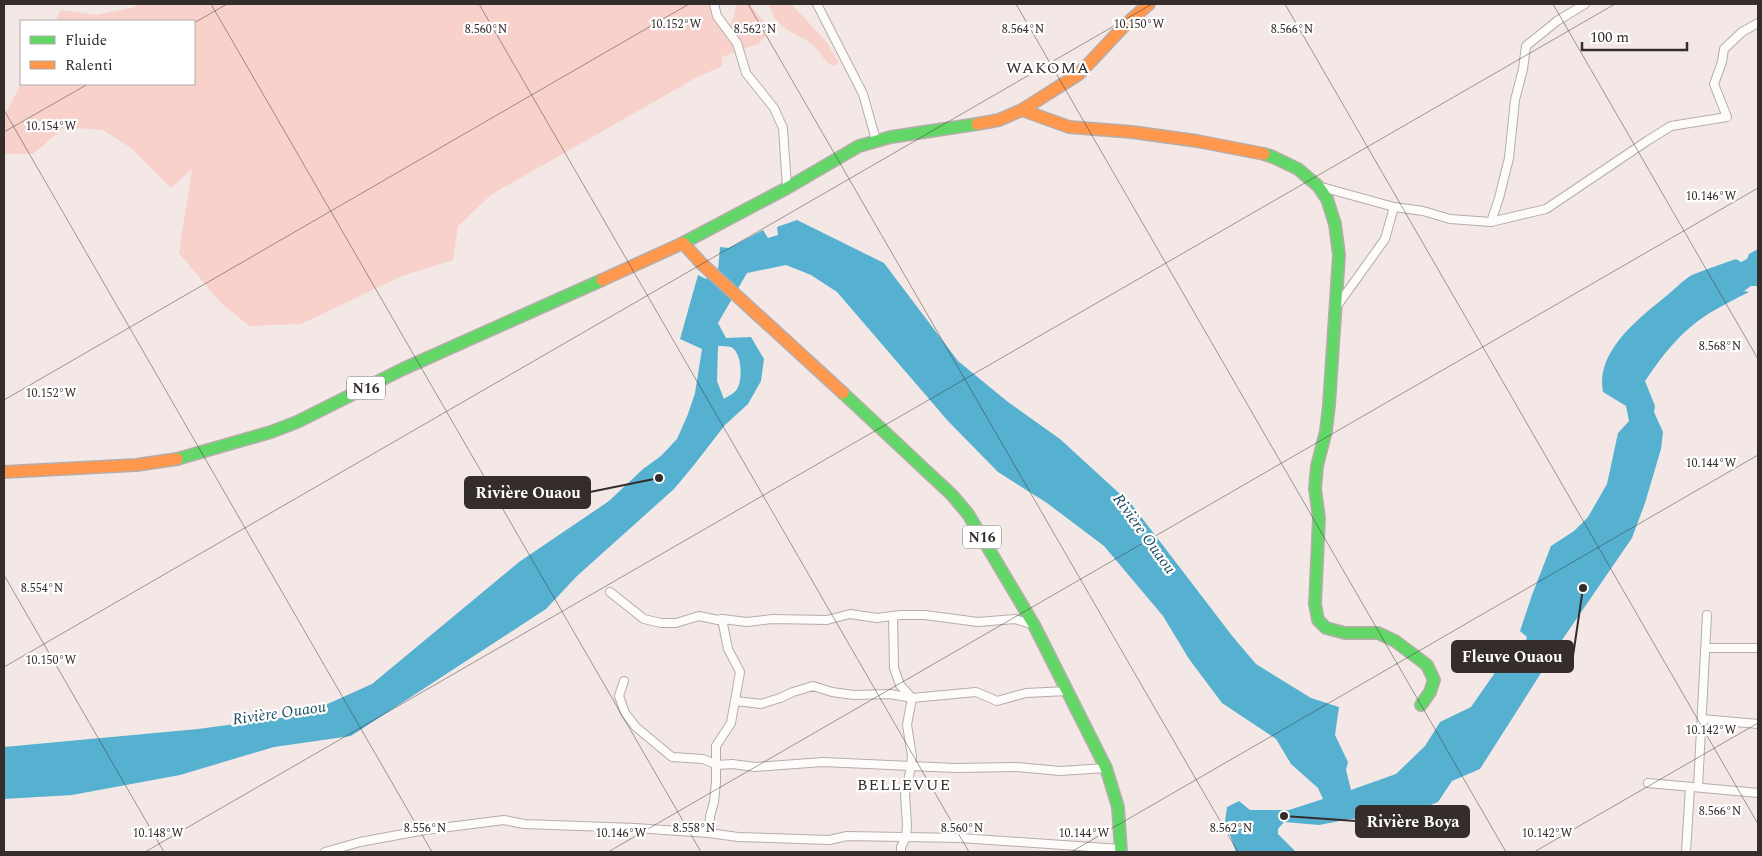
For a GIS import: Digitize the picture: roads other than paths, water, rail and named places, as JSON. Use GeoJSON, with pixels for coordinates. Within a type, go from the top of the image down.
{"type":"FeatureCollection","features":[{"type":"Feature","properties":{"kind":"main road","name":"N16"},"geometry":{"type":"LineString","coordinates":[[4,472],[136,466],[172,461],[271,432],[297,422],[473,337],[655,258],[787,188],[859,146],[876,140],[999,120],[1022,110],[1079,74],[1125,25],[1149,4]]}},
{"type":"Feature","properties":{"kind":"main road"},"geometry":{"type":"LineString","coordinates":[[1022,110],[1069,127],[1132,132],[1197,141],[1248,150],[1273,157],[1298,169],[1318,186],[1327,199],[1335,224],[1338,255],[1329,405],[1326,431],[1317,466],[1315,489],[1319,518],[1315,604],[1318,620],[1326,628],[1345,633],[1378,633],[1395,641],[1427,665],[1434,680],[1430,692],[1421,705]]}},
{"type":"Feature","properties":{"kind":"main road","name":"N16"},"geometry":{"type":"LineString","coordinates":[[684,243],[702,263],[952,495],[968,514],[1034,625],[1106,768],[1118,807],[1121,850]]}},
{"type":"Feature","properties":{"kind":"street"},"geometry":{"type":"LineString","coordinates":[[714,4],[717,16],[736,43],[746,73],[774,108],[780,119],[783,128],[787,188]]}},
{"type":"Feature","properties":{"kind":"street"},"geometry":{"type":"LineString","coordinates":[[817,4],[863,94],[876,140]]}},
{"type":"Feature","properties":{"kind":"street"},"geometry":{"type":"LineString","coordinates":[[1491,222],[1509,158],[1515,100],[1523,69],[1526,46],[1557,21],[1585,4]]}},
{"type":"Feature","properties":{"kind":"street"},"geometry":{"type":"LineString","coordinates":[[1318,186],[1394,207],[1423,211],[1450,219],[1491,222],[1546,209],[1647,140],[1671,126],[1727,117],[1714,84],[1722,62],[1724,48],[1742,32],[1758,23]]}},
{"type":"Feature","properties":{"kind":"street"},"geometry":{"type":"LineString","coordinates":[[1334,309],[1385,240],[1394,207]]}},
{"type":"Feature","properties":{"kind":"street"},"geometry":{"type":"LineString","coordinates":[[610,592],[644,619],[661,623],[676,623],[699,616],[718,620],[747,622],[772,619],[827,620],[850,614],[877,618],[925,615],[978,622],[1015,619],[1034,625]]}},
{"type":"Feature","properties":{"kind":"street"},"geometry":{"type":"LineString","coordinates":[[1686,852],[1702,719],[1707,615]]}},
{"type":"Feature","properties":{"kind":"street"},"geometry":{"type":"LineString","coordinates":[[893,616],[894,668],[900,685],[912,698]]}},
{"type":"Feature","properties":{"kind":"street"},"geometry":{"type":"LineString","coordinates":[[709,833],[718,765],[716,746],[731,723],[740,672],[728,649],[722,619]]}},
{"type":"Feature","properties":{"kind":"street"},"geometry":{"type":"LineString","coordinates":[[1706,648],[1758,648]]}},
{"type":"Feature","properties":{"kind":"street"},"geometry":{"type":"LineString","coordinates":[[624,681],[620,696],[625,714],[636,727],[672,758],[703,759],[718,765],[732,764],[755,767],[823,762],[911,767],[1017,768],[1060,771],[1106,768]]}},
{"type":"Feature","properties":{"kind":"street"},"geometry":{"type":"LineString","coordinates":[[736,701],[761,704],[813,686],[854,696],[890,694],[912,698],[976,692],[997,701],[1026,693],[1068,692]]}},
{"type":"Feature","properties":{"kind":"street"},"geometry":{"type":"LineString","coordinates":[[901,852],[901,847],[906,837],[905,794],[912,756],[907,725],[912,698]]}},
{"type":"Feature","properties":{"kind":"street"},"geometry":{"type":"LineString","coordinates":[[1702,719],[1758,724]]}},
{"type":"Feature","properties":{"kind":"street"},"geometry":{"type":"LineString","coordinates":[[1648,783],[1758,793]]}},
{"type":"Feature","properties":{"kind":"street"},"geometry":{"type":"LineString","coordinates":[[325,852],[360,842],[425,830],[504,820],[524,824],[635,828],[738,837],[829,840],[847,836],[998,840],[1121,850]]}},
{"type":"Feature","properties":{"kind":"water"},"geometry":{"type":"Polygon","coordinates":[[[797,220],[884,263],[958,361],[1008,402],[1060,439],[1132,505],[1233,637],[1256,664],[1311,698],[1339,707],[1335,735],[1348,762],[1346,770],[1351,790],[1396,774],[1425,746],[1440,722],[1471,707],[1517,641],[1526,640],[1527,637],[1520,631],[1551,546],[1574,531],[1588,517],[1607,484],[1618,433],[1629,421],[1626,406],[1603,392],[1602,377],[1606,363],[1612,350],[1621,338],[1631,326],[1692,275],[1736,259],[1741,262],[1758,249],[1758,286],[1751,286],[1744,291],[1749,292],[1708,314],[1689,328],[1665,353],[1645,381],[1655,406],[1654,412],[1663,432],[1661,449],[1645,503],[1632,538],[1562,640],[1480,769],[1452,781],[1438,802],[1404,816],[1350,819],[1319,825],[1284,822],[1278,829],[1278,834],[1296,852],[1236,852],[1225,821],[1227,807],[1239,801],[1250,810],[1289,810],[1323,799],[1318,788],[1291,764],[1276,739],[1222,703],[1189,659],[1163,616],[1104,546],[1047,503],[998,472],[948,421],[837,292],[811,275],[786,265],[747,273],[718,323],[726,338],[751,337],[764,359],[761,381],[748,404],[725,425],[674,489],[577,576],[546,609],[351,736],[274,747],[180,775],[72,795],[4,799],[4,747],[198,729],[303,715],[372,684],[519,562],[609,501],[643,469],[661,456],[677,439],[695,393],[702,349],[680,339],[698,275],[706,279],[718,271],[720,247],[729,248],[763,230],[768,238],[778,235],[777,227],[797,220]],[[718,346],[717,381],[724,399],[737,389],[741,373],[735,350],[731,347],[718,346]]]}},
{"type":"Feature","properties":{"kind":"place","name":"Rivière Ouaou"},"geometry":{"type":"Point","coordinates":[659,478]}},
{"type":"Feature","properties":{"kind":"place","name":"Fleuve Ouaou"},"geometry":{"type":"Point","coordinates":[1583,588]}},
{"type":"Feature","properties":{"kind":"place","name":"Rivière Boya"},"geometry":{"type":"Point","coordinates":[1284,816]}},
{"type":"Feature","properties":{"kind":"district","name":"WAKOMA"},"geometry":{"type":"Point","coordinates":[1048,67]}},
{"type":"Feature","properties":{"kind":"district","name":"BELLEVUE"},"geometry":{"type":"Point","coordinates":[904,784]}}]}
